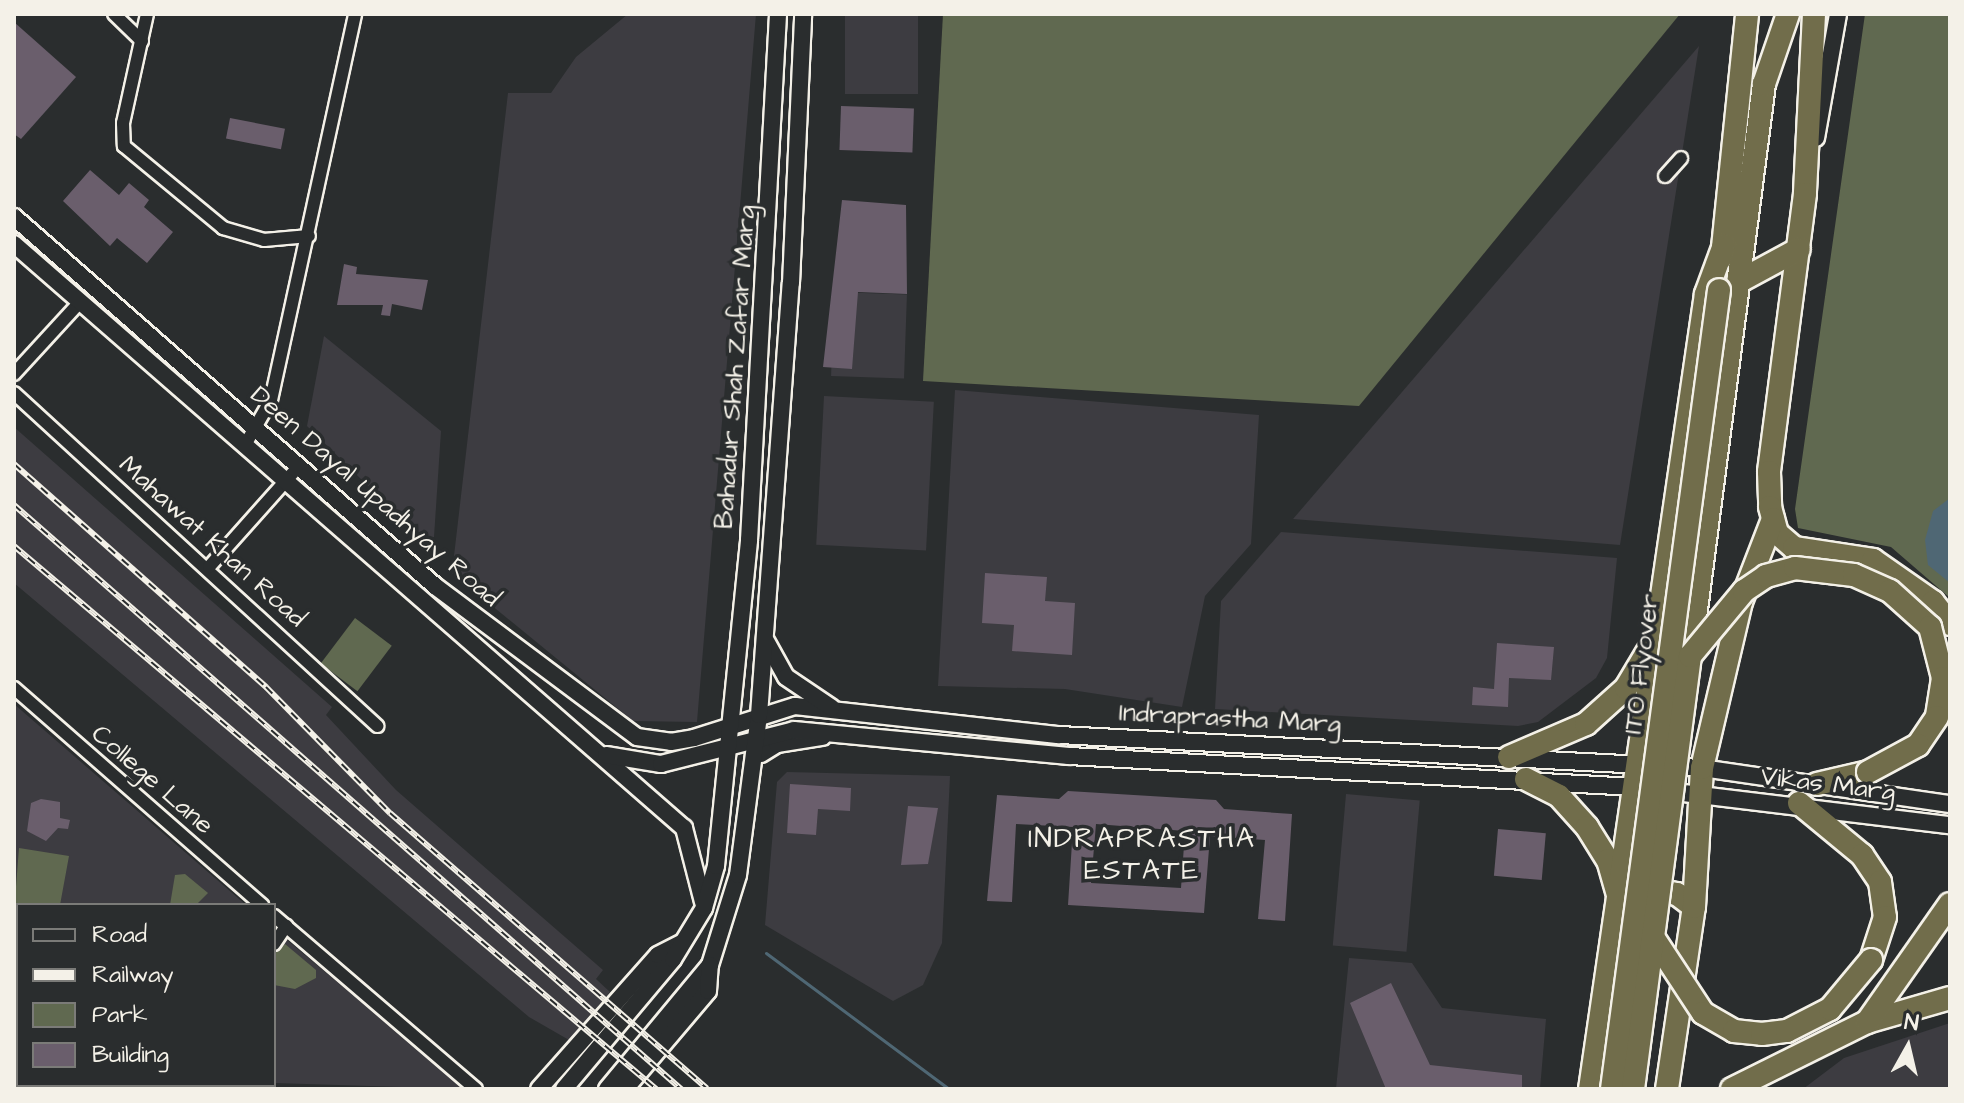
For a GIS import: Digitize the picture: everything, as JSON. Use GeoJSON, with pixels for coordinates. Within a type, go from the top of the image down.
{"type":"FeatureCollection","features":[{"type":"Feature","properties":{"kind":"highway"},"geometry":{"type":"LineString","coordinates":[[1590,1089],[1634,787],[1640,764],[1706,294],[1724,245],[1747,14]]}},
{"type":"Feature","properties":{"kind":"highway"},"geometry":{"type":"LineString","coordinates":[[1731,289],[1764,84],[1788,14]]}},
{"type":"Feature","properties":{"kind":"highway"},"geometry":{"type":"LineString","coordinates":[[1814,14],[1805,194],[1769,472],[1773,519],[1777,533],[1794,548],[1873,560],[1933,602],[1950,624]]}},
{"type":"Feature","properties":{"kind":"highway","name":"ITO Flyover"},"geometry":{"type":"LineString","coordinates":[[1633,1089],[1690,656],[1731,289],[1724,245]]}},
{"type":"Feature","properties":{"kind":"highway"},"geometry":{"type":"LineString","coordinates":[[1731,289],[1799,249]]}},
{"type":"Feature","properties":{"kind":"highway","name":"ITO Flyover"},"geometry":{"type":"LineString","coordinates":[[1612,1089],[1731,289]]}},
{"type":"Feature","properties":{"kind":"highway"},"geometry":{"type":"LineString","coordinates":[[1667,1089],[1694,907],[1702,768],[1741,602],[1773,519]]}},
{"type":"Feature","properties":{"kind":"highway"},"geometry":{"type":"LineString","coordinates":[[1690,656],[1744,591],[1783,570],[1830,569],[1890,591],[1930,627],[1941,660],[1941,696],[1937,717],[1918,745],[1868,772],[1817,784]]}},
{"type":"Feature","properties":{"kind":"highway"},"geometry":{"type":"LineString","coordinates":[[1509,757],[1586,724],[1626,688],[1657,637]]}},
{"type":"Feature","properties":{"kind":"highway"},"geometry":{"type":"LineString","coordinates":[[1526,779],[1559,796],[1587,827],[1608,860],[1618,895]]}},
{"type":"Feature","properties":{"kind":"highway"},"geometry":{"type":"LineString","coordinates":[[1653,937],[1684,992],[1710,1018],[1734,1031],[1787,1031],[1830,1009],[1860,979],[1880,939],[1886,900],[1862,855],[1799,803]]}},
{"type":"Feature","properties":{"kind":"highway"},"geometry":{"type":"LineString","coordinates":[[1618,895],[1651,889],[1677,894],[1694,907]]}},
{"type":"Feature","properties":{"kind":"highway"},"geometry":{"type":"LineString","coordinates":[[1867,1022],[1950,904]]}},
{"type":"Feature","properties":{"kind":"highway"},"geometry":{"type":"LineString","coordinates":[[1732,1089],[1867,1022],[1950,998]]}},
{"type":"Feature","properties":{"kind":"main road","name":"Bahadur Shah Zafar Marg"},"geometry":{"type":"LineString","coordinates":[[730,751],[756,434],[778,14]]}},
{"type":"Feature","properties":{"kind":"main road","name":"Bahadur Shah Zafar Marg"},"geometry":{"type":"LineString","coordinates":[[755,752],[791,283],[803,14]]}},
{"type":"Feature","properties":{"kind":"main road"},"geometry":{"type":"LineString","coordinates":[[1805,194],[1838,14]]}},
{"type":"Feature","properties":{"kind":"main road","name":"Deen Dayal Upadhyay Road"},"geometry":{"type":"LineString","coordinates":[[14,217],[435,586],[625,732],[671,742],[759,715]]}},
{"type":"Feature","properties":{"kind":"main road","name":"Deen Dayal Upadhyay Road"},"geometry":{"type":"LineString","coordinates":[[14,244],[286,482],[606,755],[684,828],[704,908]]}},
{"type":"Feature","properties":{"kind":"main road"},"geometry":{"type":"LineString","coordinates":[[764,636],[786,677],[842,713]]}},
{"type":"Feature","properties":{"kind":"main road","name":"Indraprastha Marg"},"geometry":{"type":"LineString","coordinates":[[759,715],[795,706],[1059,735],[1702,768]]}},
{"type":"Feature","properties":{"kind":"main road","name":"Indraprastha Marg"},"geometry":{"type":"LineString","coordinates":[[606,755],[661,764],[730,751],[755,752],[785,731],[1069,756],[1634,787]]}},
{"type":"Feature","properties":{"kind":"main road"},"geometry":{"type":"LineString","coordinates":[[564,1089],[684,942],[704,908],[716,866],[730,751]]}},
{"type":"Feature","properties":{"kind":"main road"},"geometry":{"type":"LineString","coordinates":[[625,1089],[708,991],[710,965],[738,875],[755,752]]}},
{"type":"Feature","properties":{"kind":"main road","name":"Vikas Marg"},"geometry":{"type":"LineString","coordinates":[[1702,768],[1950,804]]}},
{"type":"Feature","properties":{"kind":"main road","name":"Vikas Marg"},"geometry":{"type":"LineString","coordinates":[[1634,787],[1799,803],[1950,825]]}},
{"type":"Feature","properties":{"kind":"main road"},"geometry":{"type":"LineString","coordinates":[[539,1089],[658,955],[684,942]]}},
{"type":"Feature","properties":{"kind":"main road"},"geometry":{"type":"LineString","coordinates":[[607,1089],[710,965]]}},
{"type":"Feature","properties":{"kind":"street"},"geometry":{"type":"LineString","coordinates":[[114,14],[142,41]]}},
{"type":"Feature","properties":{"kind":"street"},"geometry":{"type":"LineString","coordinates":[[147,14],[123,123],[128,151],[223,228],[264,240],[309,236]]}},
{"type":"Feature","properties":{"kind":"street"},"geometry":{"type":"LineString","coordinates":[[245,445],[258,428],[271,400],[355,14]]}},
{"type":"Feature","properties":{"kind":"street"},"geometry":{"type":"LineString","coordinates":[[1665,176],[1681,158]]}},
{"type":"Feature","properties":{"kind":"street"},"geometry":{"type":"LineString","coordinates":[[14,374],[80,302]]}},
{"type":"Feature","properties":{"kind":"street","name":"Mahawat Khan Road"},"geometry":{"type":"LineString","coordinates":[[14,393],[209,567],[378,726]]}},
{"type":"Feature","properties":{"kind":"street"},"geometry":{"type":"LineString","coordinates":[[209,567],[298,467]]}},
{"type":"Feature","properties":{"kind":"street","name":"College Lane"},"geometry":{"type":"LineString","coordinates":[[14,688],[260,903]]}},
{"type":"Feature","properties":{"kind":"street"},"geometry":{"type":"LineString","coordinates":[[276,918],[476,1089]]}},
{"type":"Feature","properties":{"kind":"street"},"geometry":{"type":"LineString","coordinates":[[276,941],[286,926]]}},
{"type":"Feature","properties":{"kind":"shaded area"},"geometry":{"type":"Polygon","coordinates":[[[628,14],[756,14],[697,722],[633,721],[452,573],[508,93],[551,93],[576,57],[628,14]]]}},
{"type":"Feature","properties":{"kind":"shaded area"},"geometry":{"type":"Polygon","coordinates":[[[845,14],[918,14],[918,94],[845,94],[845,14]]]}},
{"type":"Feature","properties":{"kind":"shaded area"},"geometry":{"type":"Polygon","coordinates":[[[1699,46],[1620,545],[1293,519],[1699,46]]]}},
{"type":"Feature","properties":{"kind":"shaded area"},"geometry":{"type":"Polygon","coordinates":[[[834,292],[907,295],[904,378],[831,376],[834,292]]]}},
{"type":"Feature","properties":{"kind":"shaded area"},"geometry":{"type":"Polygon","coordinates":[[[324,336],[441,431],[434,537],[424,541],[307,426],[324,336]]]}},
{"type":"Feature","properties":{"kind":"shaded area"},"geometry":{"type":"Polygon","coordinates":[[[955,390],[1259,415],[1251,544],[1205,596],[1182,707],[1065,689],[938,686],[955,390]]]}},
{"type":"Feature","properties":{"kind":"shaded area"},"geometry":{"type":"Polygon","coordinates":[[[824,396],[934,402],[926,551],[816,545],[824,396]]]}},
{"type":"Feature","properties":{"kind":"shaded area"},"geometry":{"type":"Polygon","coordinates":[[[14,427],[332,707],[326,715],[396,790],[603,970],[596,979],[610,992],[569,1040],[529,1017],[14,583],[14,427]]]}},
{"type":"Feature","properties":{"kind":"shaded area"},"geometry":{"type":"Polygon","coordinates":[[[1281,532],[1617,558],[1607,658],[1596,678],[1538,722],[1518,726],[1215,709],[1221,601],[1281,532]]]}},
{"type":"Feature","properties":{"kind":"shaded area"},"geometry":{"type":"Polygon","coordinates":[[[14,704],[244,903],[16,903],[14,704]]]}},
{"type":"Feature","properties":{"kind":"shaded area"},"geometry":{"type":"Polygon","coordinates":[[[787,772],[950,776],[942,943],[923,985],[893,1001],[765,925],[777,782],[787,772]]]}},
{"type":"Feature","properties":{"kind":"shaded area"},"geometry":{"type":"Polygon","coordinates":[[[1346,794],[1420,800],[1406,952],[1333,945],[1346,794]]]}},
{"type":"Feature","properties":{"kind":"shaded area"},"geometry":{"type":"Polygon","coordinates":[[[276,931],[465,1089],[276,1083],[276,931]]]}},
{"type":"Feature","properties":{"kind":"shaded area"},"geometry":{"type":"Polygon","coordinates":[[[1349,958],[1412,963],[1442,1008],[1546,1019],[1540,1089],[1336,1089],[1349,958]]]}},
{"type":"Feature","properties":{"kind":"shaded area"},"geometry":{"type":"Polygon","coordinates":[[[1950,1023],[1950,1089],[1803,1089],[1844,1058],[1950,1023]]]}},
{"type":"Feature","properties":{"kind":"green space"},"geometry":{"type":"Polygon","coordinates":[[[943,14],[1680,14],[1359,406],[923,381],[943,14]]]}},
{"type":"Feature","properties":{"kind":"green space"},"geometry":{"type":"Polygon","coordinates":[[[1865,14],[1950,14],[1950,598],[1891,547],[1798,528],[1795,509],[1865,14]]]}},
{"type":"Feature","properties":{"kind":"green space"},"geometry":{"type":"Polygon","coordinates":[[[355,618],[392,646],[357,691],[321,664],[355,618]]]}},
{"type":"Feature","properties":{"kind":"green space"},"geometry":{"type":"Polygon","coordinates":[[[19,848],[69,856],[60,903],[16,903],[14,912],[19,848]]]}},
{"type":"Feature","properties":{"kind":"green space"},"geometry":{"type":"Polygon","coordinates":[[[185,874],[208,893],[198,903],[170,903],[175,875],[185,874]]]}},
{"type":"Feature","properties":{"kind":"green space"},"geometry":{"type":"Polygon","coordinates":[[[285,944],[316,970],[316,978],[295,989],[276,985],[276,952],[285,944]]]}},
{"type":"Feature","properties":{"kind":"water"},"geometry":{"type":"Polygon","coordinates":[[[1950,498],[1950,583],[1928,565],[1925,540],[1933,511],[1950,498]]]}},
{"type":"Feature","properties":{"kind":"building"},"geometry":{"type":"Polygon","coordinates":[[[14,22],[76,77],[21,139],[14,134],[14,22]]]}},
{"type":"Feature","properties":{"kind":"building"},"geometry":{"type":"Polygon","coordinates":[[[841,106],[914,109],[912,153],[839,150],[841,106]]]}},
{"type":"Feature","properties":{"kind":"building"},"geometry":{"type":"Polygon","coordinates":[[[230,118],[285,129],[281,149],[226,139],[230,118]]]}},
{"type":"Feature","properties":{"kind":"building"},"geometry":{"type":"Polygon","coordinates":[[[90,170],[119,195],[129,183],[149,200],[144,207],[173,232],[147,263],[117,238],[110,246],[63,201],[90,170]]]}},
{"type":"Feature","properties":{"kind":"building"},"geometry":{"type":"Polygon","coordinates":[[[842,200],[906,205],[907,294],[858,292],[852,369],[823,367],[842,200]]]}},
{"type":"Feature","properties":{"kind":"building"},"geometry":{"type":"Polygon","coordinates":[[[344,264],[357,267],[356,274],[428,280],[422,310],[392,304],[390,316],[381,315],[383,305],[337,305],[344,264]]]}},
{"type":"Feature","properties":{"kind":"building"},"geometry":{"type":"Polygon","coordinates":[[[985,573],[1047,577],[1045,601],[1075,603],[1072,655],[1012,651],[1014,625],[982,623],[985,573]]]}},
{"type":"Feature","properties":{"kind":"building"},"geometry":{"type":"Polygon","coordinates":[[[1497,643],[1554,647],[1551,680],[1509,678],[1508,707],[1472,705],[1473,687],[1494,689],[1497,643]]]}},
{"type":"Feature","properties":{"kind":"building"},"geometry":{"type":"Polygon","coordinates":[[[790,784],[851,788],[850,811],[818,809],[816,835],[787,833],[790,784]]]}},
{"type":"Feature","properties":{"kind":"building"},"geometry":{"type":"Polygon","coordinates":[[[1068,791],[1216,800],[1224,809],[1292,814],[1285,921],[1258,919],[1265,840],[1210,836],[1204,913],[1068,905],[1073,827],[1016,824],[1012,902],[987,901],[997,795],[1059,799],[1068,791]],[[1096,824],[1091,883],[1181,888],[1185,831],[1096,824]]]}},
{"type":"Feature","properties":{"kind":"building"},"geometry":{"type":"Polygon","coordinates":[[[41,799],[60,802],[60,818],[70,820],[68,829],[58,828],[46,841],[27,831],[31,803],[41,799]]]}},
{"type":"Feature","properties":{"kind":"building"},"geometry":{"type":"Polygon","coordinates":[[[908,806],[938,808],[928,864],[901,865],[908,806]]]}},
{"type":"Feature","properties":{"kind":"building"},"geometry":{"type":"Polygon","coordinates":[[[1498,829],[1546,833],[1542,880],[1494,876],[1498,829]]]}},
{"type":"Feature","properties":{"kind":"building"},"geometry":{"type":"Polygon","coordinates":[[[1391,983],[1430,1065],[1522,1075],[1522,1089],[1386,1089],[1350,1003],[1391,983]]]}},
{"type":"Feature","properties":{"kind":"waterway"},"geometry":{"type":"LineString","coordinates":[[766,953],[949,1089]]}},
{"type":"Feature","properties":{"kind":"railway"},"geometry":{"type":"LineString","coordinates":[[14,464],[266,687],[390,813],[707,1089]]}},
{"type":"Feature","properties":{"kind":"railway"},"geometry":{"type":"LineString","coordinates":[[14,505],[681,1089]]}},
{"type":"Feature","properties":{"kind":"railway"},"geometry":{"type":"LineString","coordinates":[[14,546],[656,1089]]}},
{"type":"Feature","properties":{"kind":"railway"},"geometry":{"type":"LineString","coordinates":[[145,1087],[155,1089]]}},
{"type":"Feature","properties":{"kind":"railway"},"geometry":{"type":"LineString","coordinates":[[186,1087],[196,1089]]}},
{"type":"Feature","properties":{"kind":"district","name":"INDRAPRASTHA ESTATE"},"geometry":{"type":"Point","coordinates":[1142,855]}}]}
